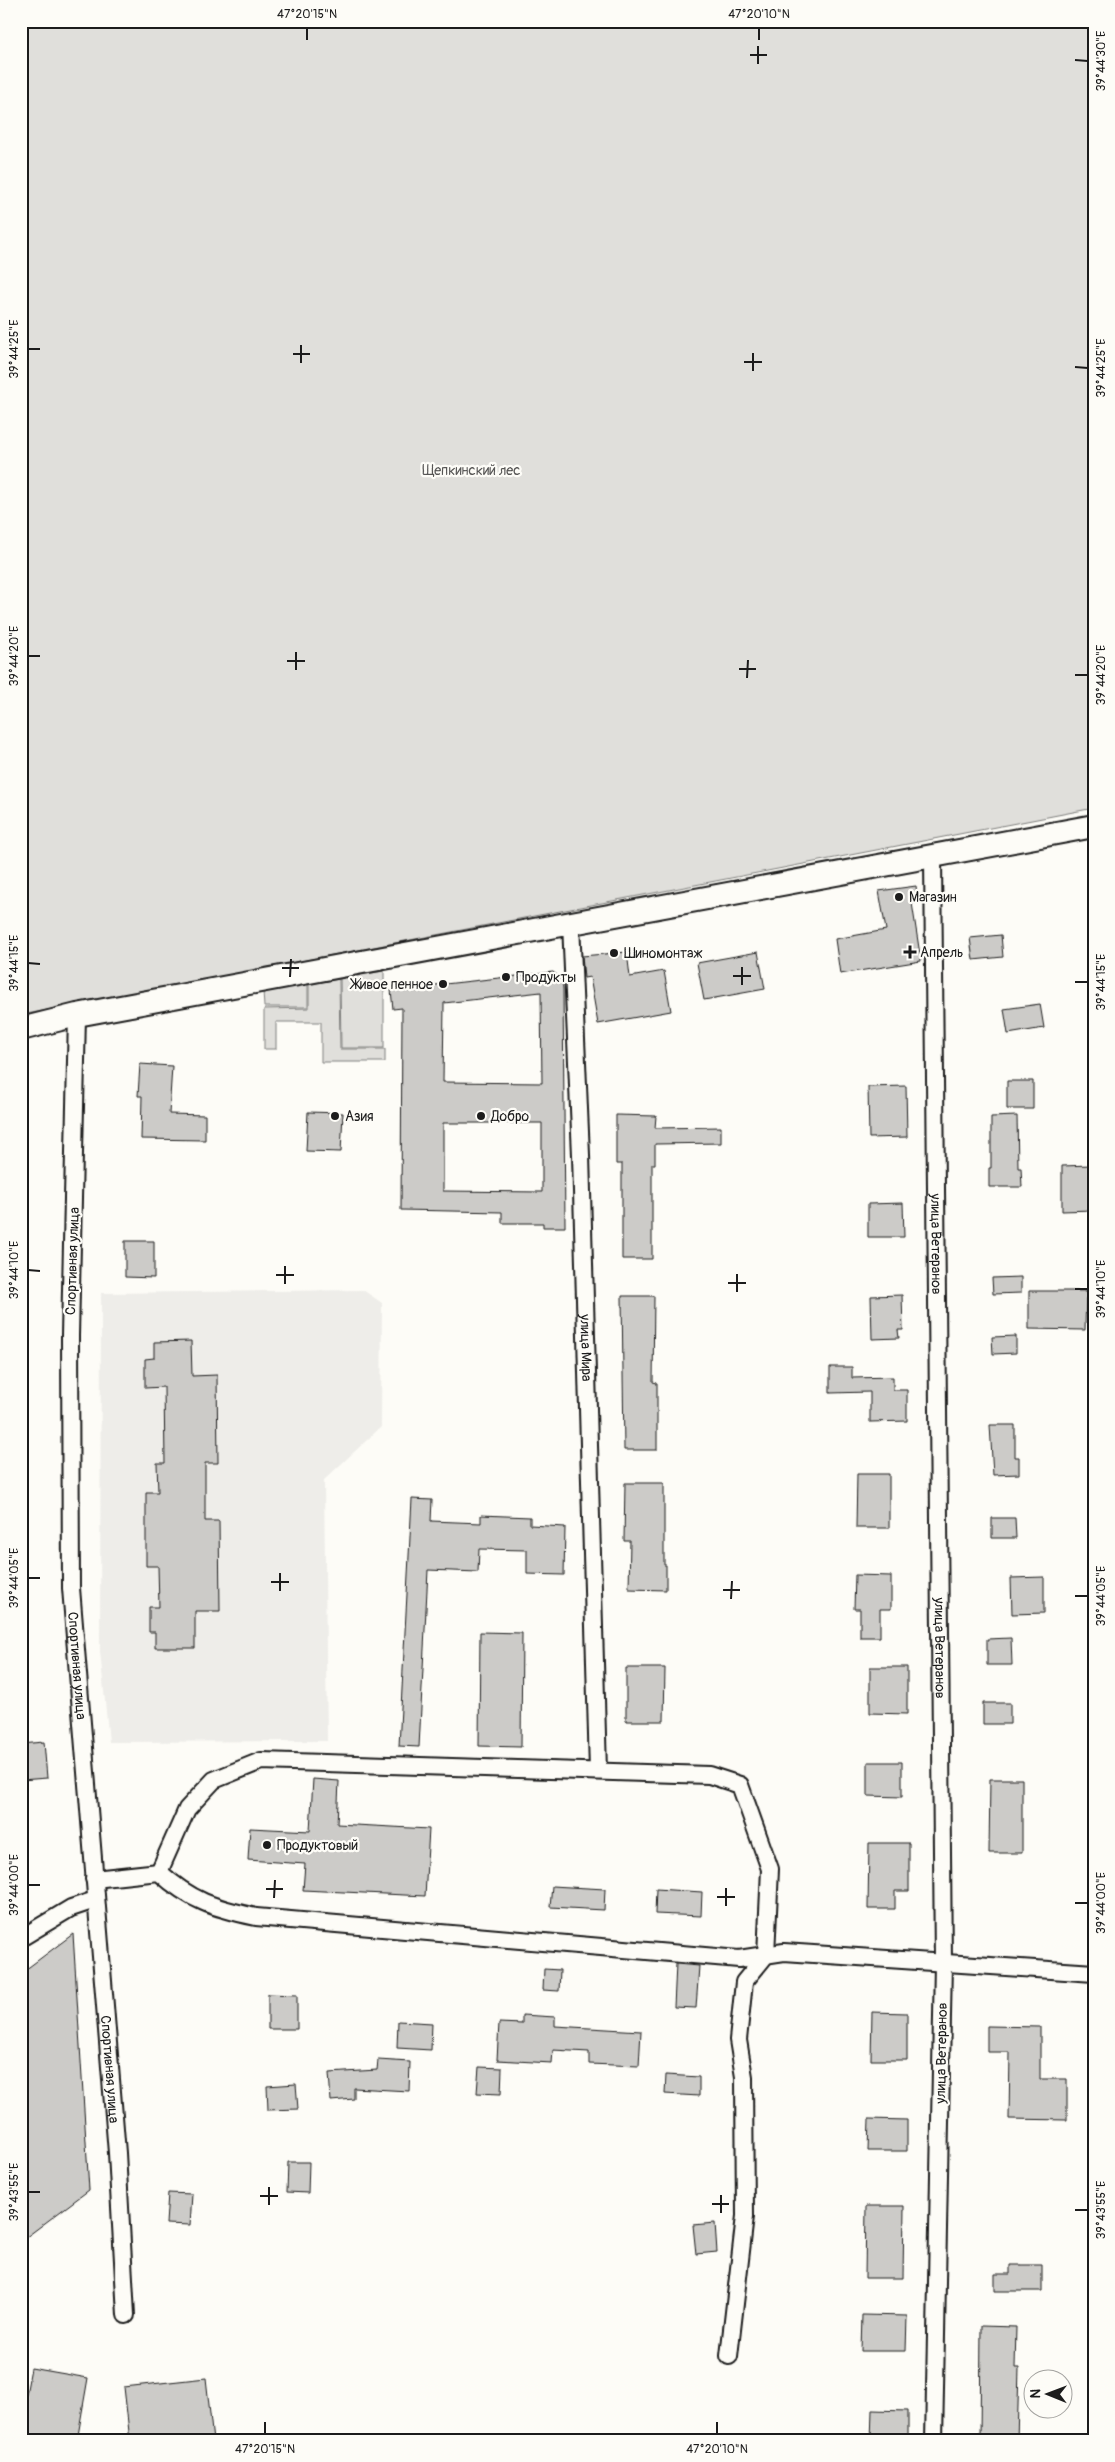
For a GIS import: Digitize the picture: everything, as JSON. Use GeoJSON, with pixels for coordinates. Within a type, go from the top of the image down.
{"type":"FeatureCollection","features":[{"type":"Feature","properties":{"kind":"main road"},"geometry":{"type":"LineString","coordinates":[[21,1029],[77,1015],[1094,826]]}},
{"type":"Feature","properties":{"kind":"street","name":"улица Ветеранов"},"geometry":{"type":"LineString","coordinates":[[933,856],[943,1963],[934,2441]]}},
{"type":"Feature","properties":{"kind":"street","name":"улица Мира"},"geometry":{"type":"LineString","coordinates":[[571,923],[581,1155],[598,1771]]}},
{"type":"Feature","properties":{"kind":"street","name":"Спортивная улица"},"geometry":{"type":"LineString","coordinates":[[77,1015],[70,1336],[71,1588],[117,2153],[126,2315]]}},
{"type":"Feature","properties":{"kind":"street"},"geometry":{"type":"LineString","coordinates":[[159,1872],[187,1810],[214,1780],[261,1761],[709,1775],[740,1785],[770,1869],[766,1955],[744,1982],[738,2040],[744,2077],[745,2216],[729,2356]]}},
{"type":"Feature","properties":{"kind":"street"},"geometry":{"type":"LineString","coordinates":[[94,1879],[159,1872],[180,1890],[215,1908],[256,1918],[739,1959],[784,1952],[1094,1973]]}},
{"type":"Feature","properties":{"kind":"street"},"geometry":{"type":"LineString","coordinates":[[21,1938],[71,1908],[95,1900]]}},
{"type":"Feature","properties":{"kind":"shaded area"},"geometry":{"type":"Polygon","coordinates":[[[363,1290],[382,1303],[381,1427],[324,1480],[327,1741],[109,1742],[100,1651],[101,1293],[363,1290]]]}},
{"type":"Feature","properties":{"kind":"green space","name":"Щепкинский лес"},"geometry":{"type":"Polygon","coordinates":[[[21,21],[1094,21],[1094,808],[21,1015],[21,21]]]}},
{"type":"Feature","properties":{"kind":"green space"},"geometry":{"type":"Polygon","coordinates":[[[384,971],[384,1048],[341,1048],[340,978],[384,971]]]}},
{"type":"Feature","properties":{"kind":"green space"},"geometry":{"type":"Polygon","coordinates":[[[339,979],[340,1049],[385,1049],[385,1062],[321,1062],[321,1022],[276,1022],[276,1049],[264,1049],[264,1009],[309,1008],[309,984],[339,979]]]}},
{"type":"Feature","properties":{"kind":"green space"},"geometry":{"type":"Polygon","coordinates":[[[308,984],[308,1007],[264,1007],[263,991],[308,984]]]}},
{"type":"Feature","properties":{"kind":"building"},"geometry":{"type":"Polygon","coordinates":[[[916,886],[918,902],[912,903],[921,961],[840,974],[835,939],[886,930],[879,891],[916,886]]]}},
{"type":"Feature","properties":{"kind":"building"},"geometry":{"type":"Polygon","coordinates":[[[1001,935],[1003,957],[973,960],[970,938],[1001,935]]]}},
{"type":"Feature","properties":{"kind":"building"},"geometry":{"type":"Polygon","coordinates":[[[627,952],[630,977],[664,971],[671,1011],[598,1024],[590,977],[584,978],[582,956],[627,952]]]}},
{"type":"Feature","properties":{"kind":"building"},"geometry":{"type":"Polygon","coordinates":[[[758,952],[765,989],[704,1000],[697,963],[758,952]]]}},
{"type":"Feature","properties":{"kind":"building"},"geometry":{"type":"Polygon","coordinates":[[[553,972],[562,979],[565,1227],[543,1227],[543,1223],[502,1223],[502,1212],[401,1210],[402,1008],[393,1009],[391,990],[553,972]],[[541,992],[444,1003],[443,1082],[542,1083],[541,992]],[[443,1123],[443,1191],[542,1192],[542,1123],[443,1123]]]}},
{"type":"Feature","properties":{"kind":"building"},"geometry":{"type":"Polygon","coordinates":[[[1040,1004],[1044,1028],[1008,1034],[1004,1009],[1040,1004]]]}},
{"type":"Feature","properties":{"kind":"building"},"geometry":{"type":"Polygon","coordinates":[[[140,1064],[172,1066],[169,1114],[205,1115],[205,1140],[141,1139],[142,1096],[138,1096],[140,1064]]]}},
{"type":"Feature","properties":{"kind":"building"},"geometry":{"type":"Polygon","coordinates":[[[1007,1081],[1033,1081],[1033,1109],[1007,1109],[1007,1081]]]}},
{"type":"Feature","properties":{"kind":"building"},"geometry":{"type":"Polygon","coordinates":[[[906,1086],[907,1137],[869,1138],[868,1087],[906,1086]]]}},
{"type":"Feature","properties":{"kind":"building"},"geometry":{"type":"Polygon","coordinates":[[[308,1112],[343,1113],[341,1152],[306,1151],[308,1112]]]}},
{"type":"Feature","properties":{"kind":"building"},"geometry":{"type":"Polygon","coordinates":[[[616,1115],[656,1116],[655,1128],[721,1127],[721,1143],[655,1144],[655,1164],[652,1164],[652,1259],[622,1259],[622,1164],[616,1164],[616,1115]]]}},
{"type":"Feature","properties":{"kind":"building"},"geometry":{"type":"Polygon","coordinates":[[[1017,1116],[1018,1168],[1021,1168],[1022,1187],[989,1187],[991,1117],[1017,1116]]]}},
{"type":"Feature","properties":{"kind":"building"},"geometry":{"type":"Polygon","coordinates":[[[1092,1165],[1093,1210],[1062,1211],[1062,1166],[1092,1165]]]}},
{"type":"Feature","properties":{"kind":"building"},"geometry":{"type":"Polygon","coordinates":[[[903,1203],[904,1237],[868,1237],[868,1204],[903,1203]]]}},
{"type":"Feature","properties":{"kind":"building"},"geometry":{"type":"Polygon","coordinates":[[[125,1241],[154,1241],[154,1278],[125,1277],[125,1241]]]}},
{"type":"Feature","properties":{"kind":"building"},"geometry":{"type":"Polygon","coordinates":[[[1021,1277],[1021,1293],[993,1294],[992,1278],[1021,1277]]]}},
{"type":"Feature","properties":{"kind":"building"},"geometry":{"type":"Polygon","coordinates":[[[1029,1291],[1086,1291],[1085,1330],[1029,1329],[1029,1291]]]}},
{"type":"Feature","properties":{"kind":"building"},"geometry":{"type":"Polygon","coordinates":[[[902,1295],[903,1330],[898,1330],[899,1338],[872,1339],[871,1296],[902,1295]]]}},
{"type":"Feature","properties":{"kind":"building"},"geometry":{"type":"Polygon","coordinates":[[[622,1296],[654,1296],[653,1382],[657,1383],[657,1450],[624,1450],[622,1296]]]}},
{"type":"Feature","properties":{"kind":"building"},"geometry":{"type":"Polygon","coordinates":[[[1016,1336],[1016,1353],[993,1354],[992,1337],[1016,1336]]]}},
{"type":"Feature","properties":{"kind":"building"},"geometry":{"type":"Polygon","coordinates":[[[191,1341],[192,1376],[217,1375],[218,1463],[205,1463],[205,1521],[219,1521],[220,1611],[195,1611],[195,1648],[155,1648],[155,1632],[149,1632],[149,1607],[159,1607],[158,1566],[146,1566],[146,1492],[158,1492],[157,1463],[165,1463],[164,1387],[145,1388],[145,1359],[154,1358],[154,1342],[191,1341]]]}},
{"type":"Feature","properties":{"kind":"building"},"geometry":{"type":"Polygon","coordinates":[[[830,1367],[852,1367],[852,1378],[893,1377],[893,1390],[907,1390],[907,1421],[870,1422],[870,1392],[830,1393],[830,1367]]]}},
{"type":"Feature","properties":{"kind":"building"},"geometry":{"type":"Polygon","coordinates":[[[990,1425],[1015,1425],[1015,1457],[1019,1457],[1019,1474],[993,1475],[990,1425]]]}},
{"type":"Feature","properties":{"kind":"building"},"geometry":{"type":"Polygon","coordinates":[[[857,1474],[889,1474],[889,1528],[856,1528],[857,1474]]]}},
{"type":"Feature","properties":{"kind":"building"},"geometry":{"type":"Polygon","coordinates":[[[625,1483],[664,1483],[664,1565],[666,1565],[666,1590],[629,1589],[630,1541],[624,1541],[625,1483]]]}},
{"type":"Feature","properties":{"kind":"building"},"geometry":{"type":"Polygon","coordinates":[[[412,1499],[432,1500],[431,1521],[481,1523],[481,1515],[530,1517],[530,1525],[565,1527],[564,1575],[527,1574],[527,1550],[479,1549],[478,1572],[428,1570],[419,1747],[399,1746],[412,1499]]]}},
{"type":"Feature","properties":{"kind":"building"},"geometry":{"type":"Polygon","coordinates":[[[992,1518],[1015,1518],[1016,1538],[992,1538],[992,1518]]]}},
{"type":"Feature","properties":{"kind":"building"},"geometry":{"type":"Polygon","coordinates":[[[855,1575],[891,1576],[891,1609],[880,1609],[880,1637],[860,1637],[860,1609],[854,1609],[855,1575]]]}},
{"type":"Feature","properties":{"kind":"building"},"geometry":{"type":"Polygon","coordinates":[[[1044,1577],[1044,1613],[1012,1614],[1011,1578],[1044,1577]]]}},
{"type":"Feature","properties":{"kind":"building"},"geometry":{"type":"Polygon","coordinates":[[[480,1632],[522,1633],[521,1747],[479,1746],[480,1632]]]}},
{"type":"Feature","properties":{"kind":"building"},"geometry":{"type":"Polygon","coordinates":[[[1011,1638],[1012,1665],[987,1665],[987,1639],[1011,1638]]]}},
{"type":"Feature","properties":{"kind":"building"},"geometry":{"type":"Polygon","coordinates":[[[870,1667],[907,1667],[907,1714],[870,1713],[870,1667]]]}},
{"type":"Feature","properties":{"kind":"building"},"geometry":{"type":"Polygon","coordinates":[[[626,1668],[665,1668],[664,1721],[626,1721],[626,1668]]]}},
{"type":"Feature","properties":{"kind":"building"},"geometry":{"type":"Polygon","coordinates":[[[983,1703],[1010,1703],[1010,1724],[983,1724],[983,1703]]]}},
{"type":"Feature","properties":{"kind":"building"},"geometry":{"type":"Polygon","coordinates":[[[44,1742],[47,1778],[21,1780],[21,1744],[44,1742]]]}},
{"type":"Feature","properties":{"kind":"building"},"geometry":{"type":"Polygon","coordinates":[[[868,1762],[902,1762],[902,1797],[868,1796],[868,1762]]]}},
{"type":"Feature","properties":{"kind":"building"},"geometry":{"type":"Polygon","coordinates":[[[313,1779],[339,1781],[337,1824],[429,1829],[425,1896],[303,1890],[305,1864],[248,1860],[250,1828],[310,1831],[313,1779]]]}},
{"type":"Feature","properties":{"kind":"building"},"geometry":{"type":"Polygon","coordinates":[[[990,1779],[1022,1779],[1022,1853],[989,1853],[990,1779]]]}},
{"type":"Feature","properties":{"kind":"building"},"geometry":{"type":"Polygon","coordinates":[[[869,1843],[909,1843],[909,1891],[895,1891],[895,1909],[868,1909],[869,1843]]]}},
{"type":"Feature","properties":{"kind":"building"},"geometry":{"type":"Polygon","coordinates":[[[552,1886],[605,1889],[604,1910],[550,1907],[552,1886]]]}},
{"type":"Feature","properties":{"kind":"building"},"geometry":{"type":"Polygon","coordinates":[[[656,1889],[702,1892],[701,1916],[655,1914],[656,1889]]]}},
{"type":"Feature","properties":{"kind":"building"},"geometry":{"type":"Polygon","coordinates":[[[73,1934],[89,2190],[21,2241],[21,1973],[73,1934]]]}},
{"type":"Feature","properties":{"kind":"building"},"geometry":{"type":"Polygon","coordinates":[[[676,1964],[699,1966],[696,2008],[674,2007],[676,1964]]]}},
{"type":"Feature","properties":{"kind":"building"},"geometry":{"type":"Polygon","coordinates":[[[544,1969],[560,1970],[559,1991],[543,1990],[544,1969]]]}},
{"type":"Feature","properties":{"kind":"building"},"geometry":{"type":"Polygon","coordinates":[[[268,1994],[297,1995],[297,2029],[268,2029],[268,1994]]]}},
{"type":"Feature","properties":{"kind":"building"},"geometry":{"type":"Polygon","coordinates":[[[872,2012],[907,2013],[907,2060],[871,2060],[872,2012]]]}},
{"type":"Feature","properties":{"kind":"building"},"geometry":{"type":"Polygon","coordinates":[[[522,2015],[555,2017],[555,2026],[641,2031],[639,2066],[589,2064],[589,2052],[553,2050],[552,2063],[497,2060],[499,2023],[522,2024],[522,2015]]]}},
{"type":"Feature","properties":{"kind":"building"},"geometry":{"type":"Polygon","coordinates":[[[398,2021],[432,2023],[431,2050],[397,2048],[398,2021]]]}},
{"type":"Feature","properties":{"kind":"building"},"geometry":{"type":"Polygon","coordinates":[[[987,2026],[1040,2027],[1040,2079],[1067,2079],[1067,2120],[1009,2119],[1010,2052],[987,2052],[987,2026]]]}},
{"type":"Feature","properties":{"kind":"building"},"geometry":{"type":"Polygon","coordinates":[[[378,2060],[410,2062],[409,2091],[354,2088],[354,2099],[331,2101],[329,2073],[377,2070],[378,2060]]]}},
{"type":"Feature","properties":{"kind":"building"},"geometry":{"type":"Polygon","coordinates":[[[479,2067],[502,2068],[501,2094],[477,2093],[479,2067]]]}},
{"type":"Feature","properties":{"kind":"building"},"geometry":{"type":"Polygon","coordinates":[[[666,2075],[699,2077],[699,2096],[665,2094],[666,2075]]]}},
{"type":"Feature","properties":{"kind":"building"},"geometry":{"type":"Polygon","coordinates":[[[296,2084],[298,2109],[268,2110],[267,2086],[296,2084]]]}},
{"type":"Feature","properties":{"kind":"building"},"geometry":{"type":"Polygon","coordinates":[[[869,2119],[907,2120],[907,2151],[868,2151],[869,2119]]]}},
{"type":"Feature","properties":{"kind":"building"},"geometry":{"type":"Polygon","coordinates":[[[288,2162],[309,2162],[308,2193],[287,2192],[288,2162]]]}},
{"type":"Feature","properties":{"kind":"building"},"geometry":{"type":"Polygon","coordinates":[[[168,2193],[192,2194],[190,2225],[166,2224],[168,2193]]]}},
{"type":"Feature","properties":{"kind":"building"},"geometry":{"type":"Polygon","coordinates":[[[866,2206],[904,2206],[903,2278],[865,2278],[866,2206]]]}},
{"type":"Feature","properties":{"kind":"building"},"geometry":{"type":"Polygon","coordinates":[[[715,2223],[717,2252],[696,2254],[693,2225],[715,2223]]]}},
{"type":"Feature","properties":{"kind":"building"},"geometry":{"type":"Polygon","coordinates":[[[1010,2265],[1042,2265],[1042,2291],[995,2291],[995,2274],[1010,2274],[1010,2265]]]}},
{"type":"Feature","properties":{"kind":"building"},"geometry":{"type":"Polygon","coordinates":[[[862,2315],[907,2316],[906,2351],[861,2351],[862,2315]]]}},
{"type":"Feature","properties":{"kind":"building"},"geometry":{"type":"Polygon","coordinates":[[[981,2326],[1016,2327],[1015,2368],[1019,2368],[1017,2441],[980,2441],[981,2326]]]}},
{"type":"Feature","properties":{"kind":"building"},"geometry":{"type":"Polygon","coordinates":[[[31,2368],[88,2378],[77,2441],[21,2441],[21,2421],[31,2368]]]}},
{"type":"Feature","properties":{"kind":"building"},"geometry":{"type":"Polygon","coordinates":[[[206,2378],[213,2441],[130,2441],[124,2387],[206,2378]]]}},
{"type":"Feature","properties":{"kind":"building"},"geometry":{"type":"Polygon","coordinates":[[[872,2410],[908,2411],[908,2441],[871,2441],[872,2410]]]}},
{"type":"Feature","properties":{"kind":"place","name":"Магазин"},"geometry":{"type":"Point","coordinates":[899,897]}},
{"type":"Feature","properties":{"kind":"place","name":"Апрель"},"geometry":{"type":"Point","coordinates":[910,952]}},
{"type":"Feature","properties":{"kind":"place","name":"Шиномонтаж"},"geometry":{"type":"Point","coordinates":[614,953]}},
{"type":"Feature","properties":{"kind":"place","name":"Продукты"},"geometry":{"type":"Point","coordinates":[506,977]}},
{"type":"Feature","properties":{"kind":"place","name":"Живое пенное"},"geometry":{"type":"Point","coordinates":[443,984]}},
{"type":"Feature","properties":{"kind":"place","name":"Азия"},"geometry":{"type":"Point","coordinates":[335,1116]}},
{"type":"Feature","properties":{"kind":"place","name":"Добро"},"geometry":{"type":"Point","coordinates":[481,1116]}},
{"type":"Feature","properties":{"kind":"place","name":"Продуктовый"},"geometry":{"type":"Point","coordinates":[267,1845]}}]}
